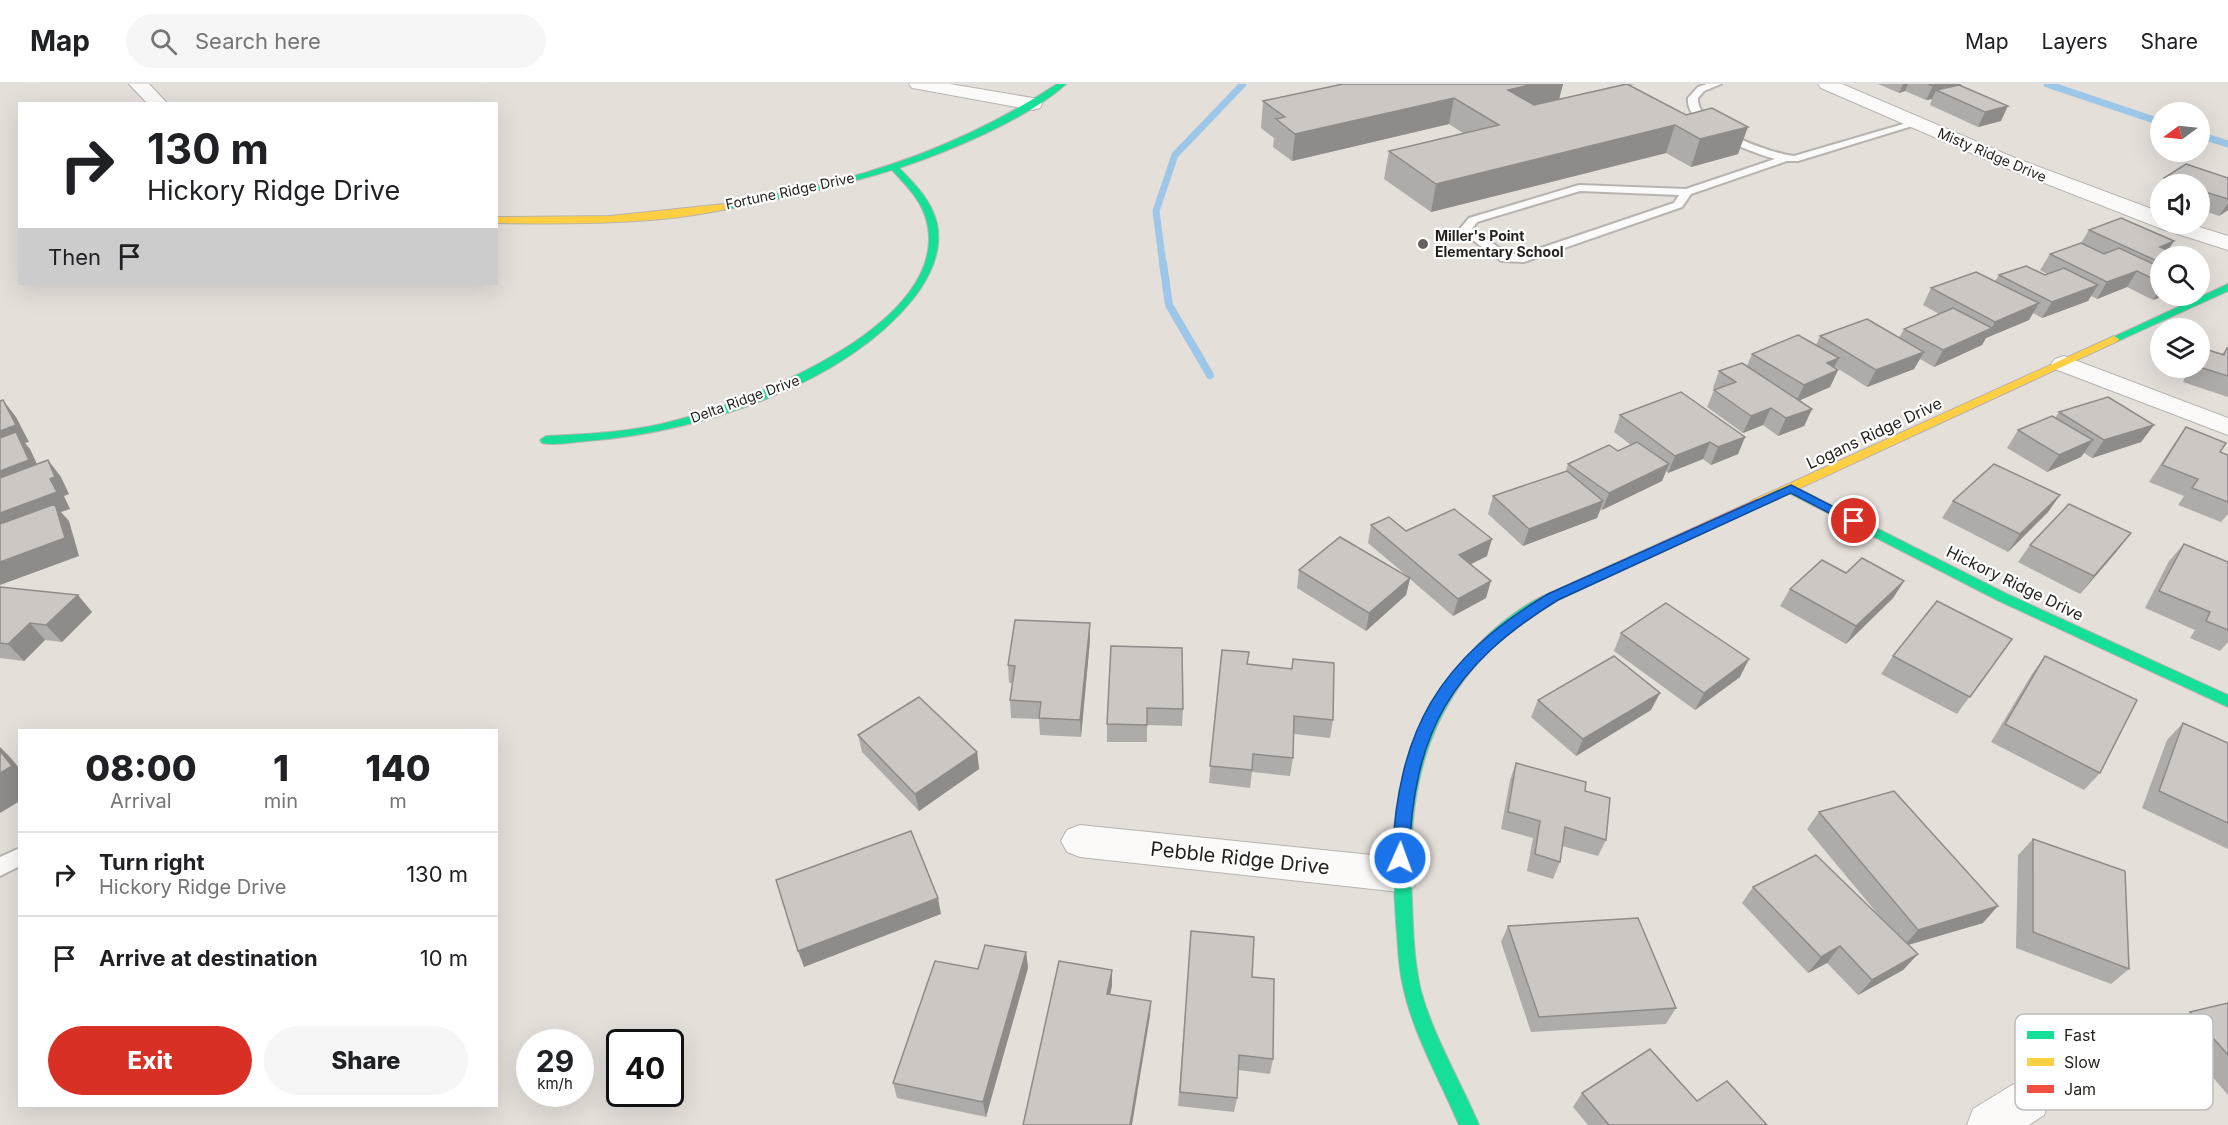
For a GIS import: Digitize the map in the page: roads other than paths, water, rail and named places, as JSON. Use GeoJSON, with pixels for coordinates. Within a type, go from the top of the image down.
{"type":"FeatureCollection","features":[{"type":"Feature","properties":{"kind":"street"},"geometry":{"type":"LineString","coordinates":[[138,84],[157,102]]}},
{"type":"Feature","properties":{"kind":"street"},"geometry":{"type":"LineString","coordinates":[[918,84],[1033,104]]}},
{"type":"Feature","properties":{"kind":"street","name":"Fortune Ridge Drive"},"geometry":{"type":"LineString","coordinates":[[498,220],[569,220],[697,210],[821,187],[926,156],[971,138],[1033,104],[1062,84]]}},
{"type":"Feature","properties":{"kind":"street","name":"Misty Ridge Drive"},"geometry":{"type":"LineString","coordinates":[[1827,84],[2030,171],[2150,216]]}},
{"type":"Feature","properties":{"kind":"street","name":"Delta Ridge Drive"},"geometry":{"type":"LineString","coordinates":[[546,440],[608,437],[669,426],[779,390],[838,360],[870,338],[901,309],[915,292],[928,267],[933,243],[933,227],[922,199],[892,166]]}},
{"type":"Feature","properties":{"kind":"street"},"geometry":{"type":"LineString","coordinates":[[2201,234],[2228,243]]}},
{"type":"Feature","properties":{"kind":"street","name":"Logans Ridge Drive"},"geometry":{"type":"LineString","coordinates":[[1469,1125],[1415,997],[1400,875],[1404,811],[1410,776],[1423,734],[1438,702],[1461,671],[1487,643],[1516,619],[1553,597],[2228,287]]}},
{"type":"Feature","properties":{"kind":"street"},"geometry":{"type":"LineString","coordinates":[[2064,364],[2228,427]]}},
{"type":"Feature","properties":{"kind":"street","name":"Hickory Ridge Drive"},"geometry":{"type":"LineString","coordinates":[[1791,489],[2002,597],[2228,700]]}},
{"type":"Feature","properties":{"kind":"street","name":"Pebble Ridge Drive"},"geometry":{"type":"LineString","coordinates":[[1080,841],[1400,875]]}},
{"type":"Feature","properties":{"kind":"street"},"geometry":{"type":"LineString","coordinates":[[1989,1125],[2015,1108]]}},
{"type":"Feature","properties":{"kind":"lane"},"geometry":{"type":"LineString","coordinates":[[1716,84],[1701,89],[1693,98],[1693,107],[1700,117],[1721,133],[1751,148],[1784,159],[1794,159],[1917,123]]}},
{"type":"Feature","properties":{"kind":"lane"},"geometry":{"type":"LineString","coordinates":[[1687,192],[1678,205],[1524,258],[1505,258],[1465,230],[1473,220],[1579,189],[1687,192],[1784,159]]}},
{"type":"Feature","properties":{"kind":"lane"},"geometry":{"type":"LineString","coordinates":[[0,867],[18,857]]}},
{"type":"Feature","properties":{"kind":"waterway"},"geometry":{"type":"LineString","coordinates":[[1163,265],[1156,211],[1175,155],[1243,84]]}},
{"type":"Feature","properties":{"kind":"waterway"},"geometry":{"type":"LineString","coordinates":[[2047,84],[2150,119]]}},
{"type":"Feature","properties":{"kind":"waterway"},"geometry":{"type":"LineString","coordinates":[[2210,138],[2228,144]]}},
{"type":"Feature","properties":{"kind":"waterway"},"geometry":{"type":"LineString","coordinates":[[1163,263],[1169,305],[1210,375]]}},
{"type":"Feature","properties":{"kind":"place","name":"Miller's Point Elementary School"},"geometry":{"type":"Point","coordinates":[1423,244]}}]}
